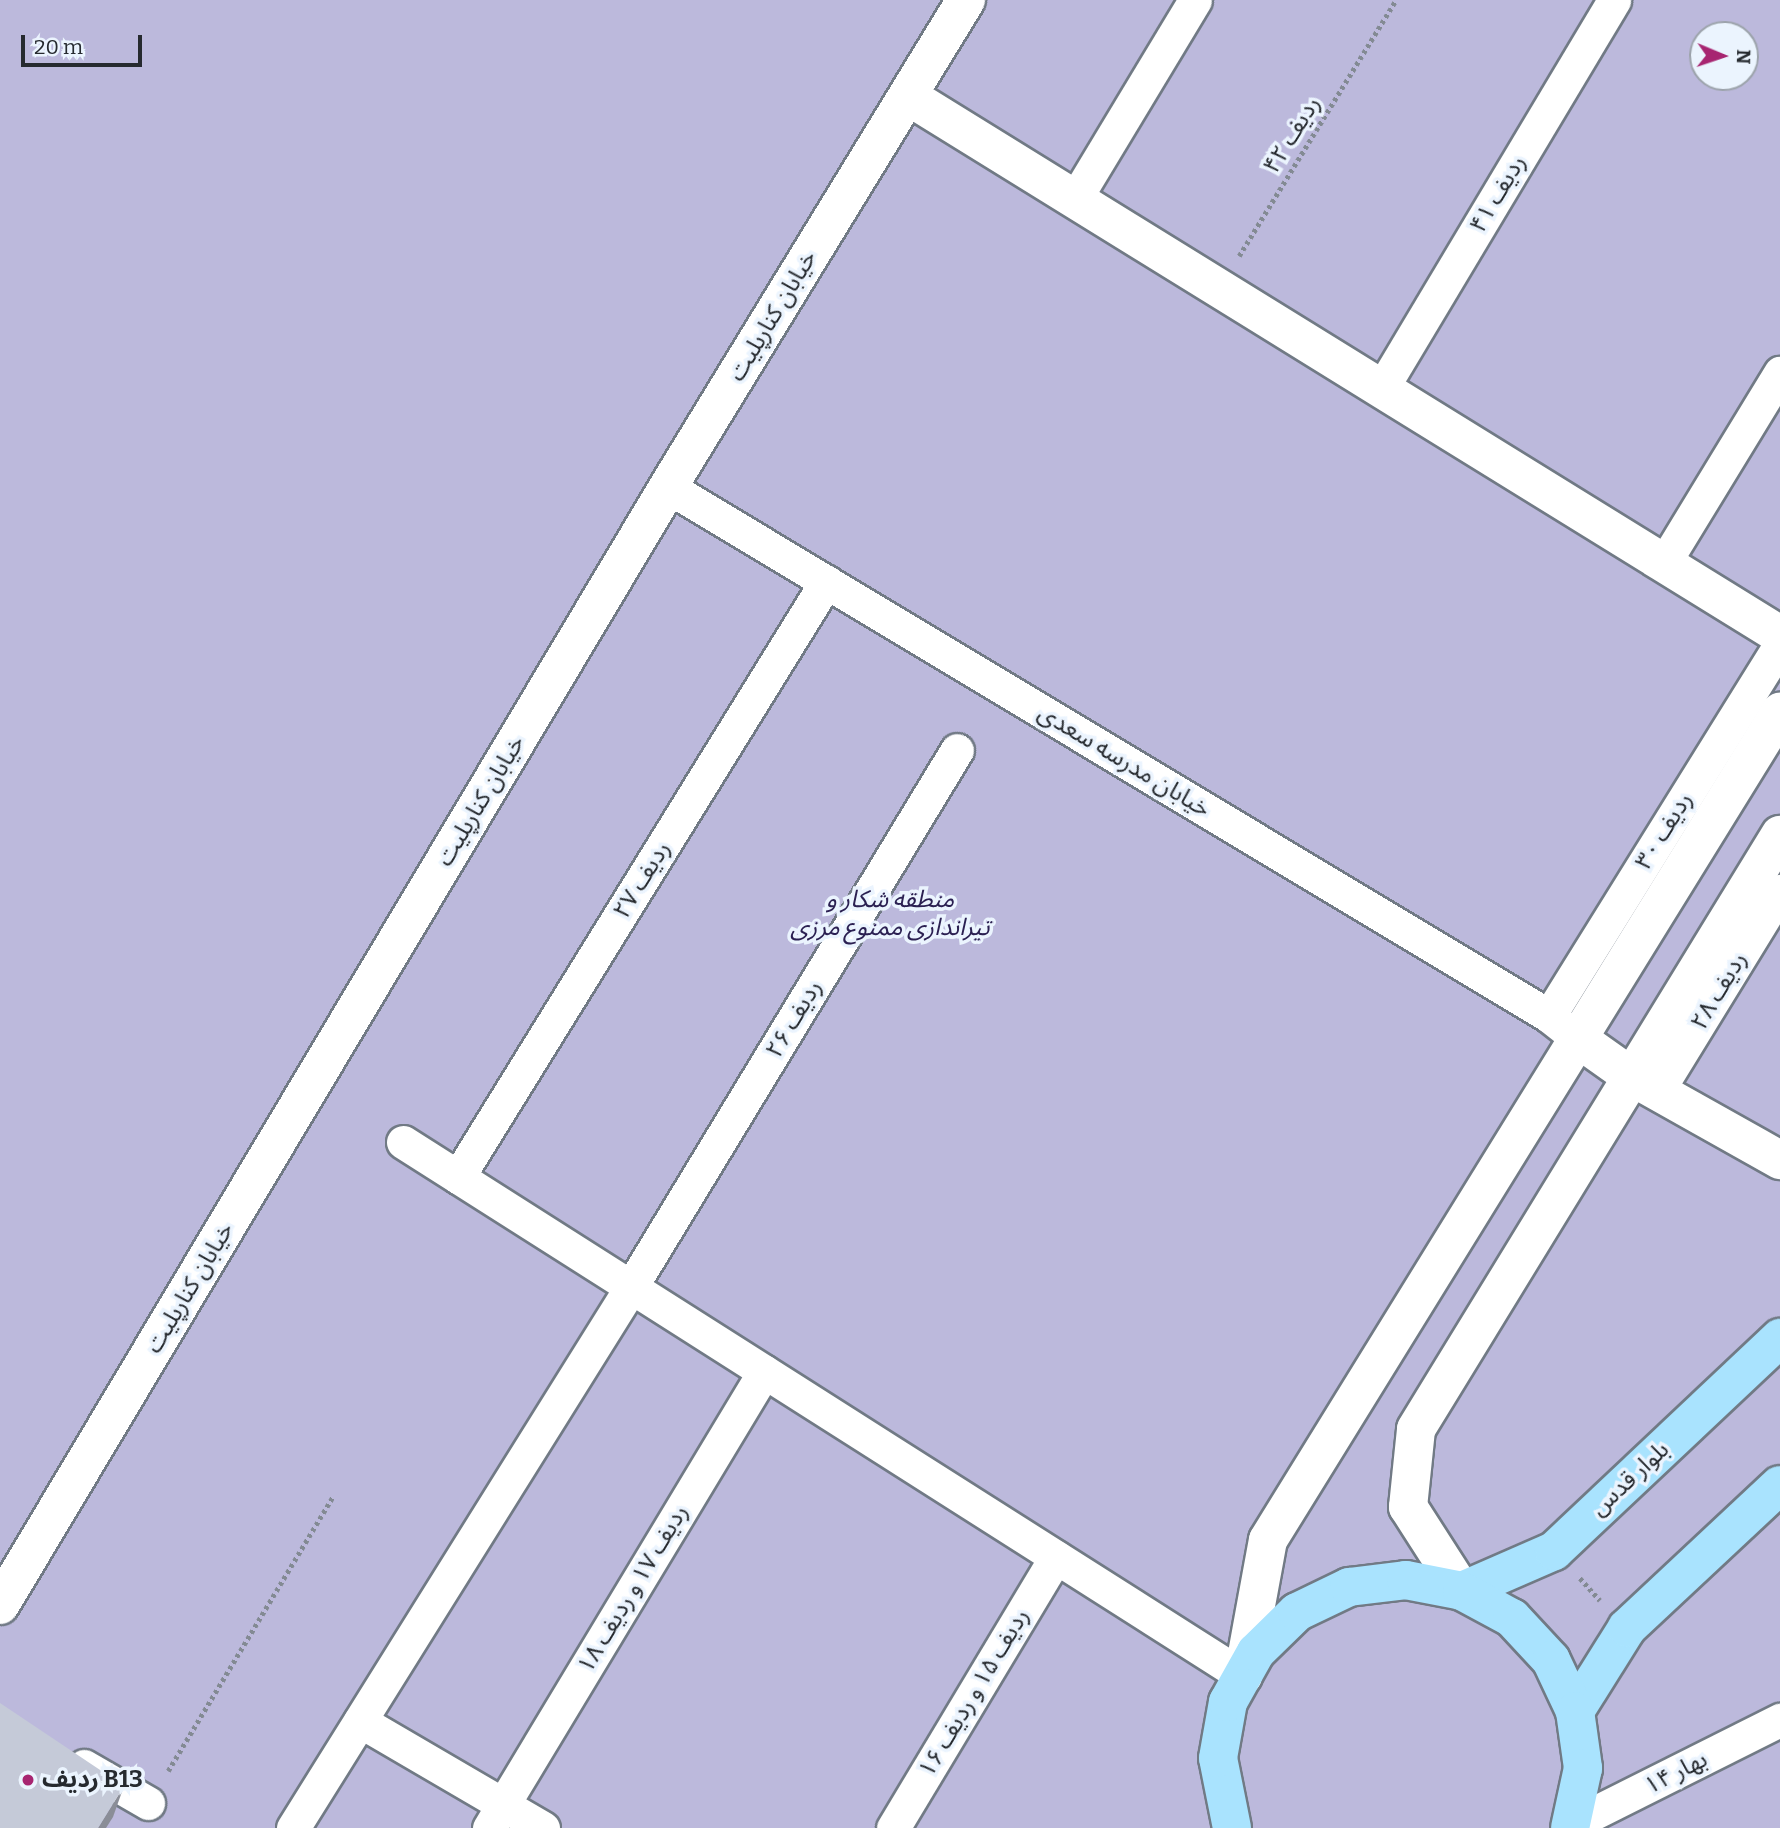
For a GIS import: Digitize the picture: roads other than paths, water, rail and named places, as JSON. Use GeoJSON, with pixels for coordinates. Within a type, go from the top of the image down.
{"type":"FeatureCollection","features":[{"type":"Feature","properties":{"kind":"main road","name":"بلوار قدس"},"geometry":{"type":"LineString","coordinates":[[1462,1591],[1553,1551],[1780,1338]]}},
{"type":"Feature","properties":{"kind":"main road"},"geometry":{"type":"LineString","coordinates":[[1575,1711],[1627,1629],[1780,1485]]}},
{"type":"Feature","properties":{"kind":"main road"},"geometry":{"type":"LineString","coordinates":[[1225,1824],[1218,1758],[1228,1702],[1256,1651],[1297,1612],[1349,1587],[1406,1580],[1462,1591],[1512,1618],[1551,1660],[1575,1711],[1583,1768],[1571,1826]]}},
{"type":"Feature","properties":{"kind":"street","name":"خیابان کنارپلیت"},"geometry":{"type":"LineString","coordinates":[[0,1605],[668,487],[965,0]]}},
{"type":"Feature","properties":{"kind":"street"},"geometry":{"type":"LineString","coordinates":[[1075,199],[1195,0]]}},
{"type":"Feature","properties":{"kind":"street","name":"ردیف ۴۱"},"geometry":{"type":"LineString","coordinates":[[1382,388],[1614,0]]}},
{"type":"Feature","properties":{"kind":"street"},"geometry":{"type":"LineString","coordinates":[[908,96],[1780,635]]}},
{"type":"Feature","properties":{"kind":"street"},"geometry":{"type":"LineString","coordinates":[[1664,564],[1780,373]]}},
{"type":"Feature","properties":{"kind":"street","name":"خیابان مدرسه سعدی"},"geometry":{"type":"LineString","coordinates":[[668,487],[1563,1027]]}},
{"type":"Feature","properties":{"kind":"street","name":"ردیف ۲۷"},"geometry":{"type":"LineString","coordinates":[[458,1177],[826,582]]}},
{"type":"Feature","properties":{"kind":"street","name":"ردیف ۳۰"},"geometry":{"type":"LineString","coordinates":[[1563,1027],[1780,645]]}},
{"type":"Feature","properties":{"kind":"street"},"geometry":{"type":"LineString","coordinates":[[403,1142],[1243,1676],[1268,1540],[1563,1027],[1780,712]]}},
{"type":"Feature","properties":{"kind":"street","name":"ردیف ۲۶"},"geometry":{"type":"LineString","coordinates":[[293,1828],[631,1287],[957,750]]}},
{"type":"Feature","properties":{"kind":"street"},"geometry":{"type":"LineString","coordinates":[[1462,1591],[1408,1507],[1416,1429],[1645,1085],[1780,835]]}},
{"type":"Feature","properties":{"kind":"street","name":"ردیف ۲۸"},"geometry":{"type":"LineString","coordinates":[[1645,1085],[1780,891]]}},
{"type":"Feature","properties":{"kind":"street"},"geometry":{"type":"LineString","coordinates":[[1563,1027],[1645,1085],[1780,1160]]}},
{"type":"Feature","properties":{"kind":"street","name":"ردیف ۱۷ و ردیف ۱۸"},"geometry":{"type":"LineString","coordinates":[[496,1817],[764,1372]]}},
{"type":"Feature","properties":{"kind":"street","name":"ردیف ۱۵ و ردیف ۱۶"},"geometry":{"type":"LineString","coordinates":[[893,1828],[1056,1557]]}},
{"type":"Feature","properties":{"kind":"street","name":"بهار ۱۴"},"geometry":{"type":"LineString","coordinates":[[1571,1826],[1780,1720]]}},
{"type":"Feature","properties":{"kind":"street"},"geometry":{"type":"LineString","coordinates":[[360,1721],[496,1817],[544,1828]]}},
{"type":"Feature","properties":{"kind":"street"},"geometry":{"type":"LineString","coordinates":[[57,1751],[148,1803]]}},
{"type":"Feature","properties":{"kind":"place","name":"ردیف B13"},"geometry":{"type":"Point","coordinates":[28,1780]}},
{"type":"Feature","properties":{"kind":"park label","name":"منطقه شکار و تیراندازی ممنوع مرزی"},"geometry":{"type":"Point","coordinates":[890,914]}}]}
